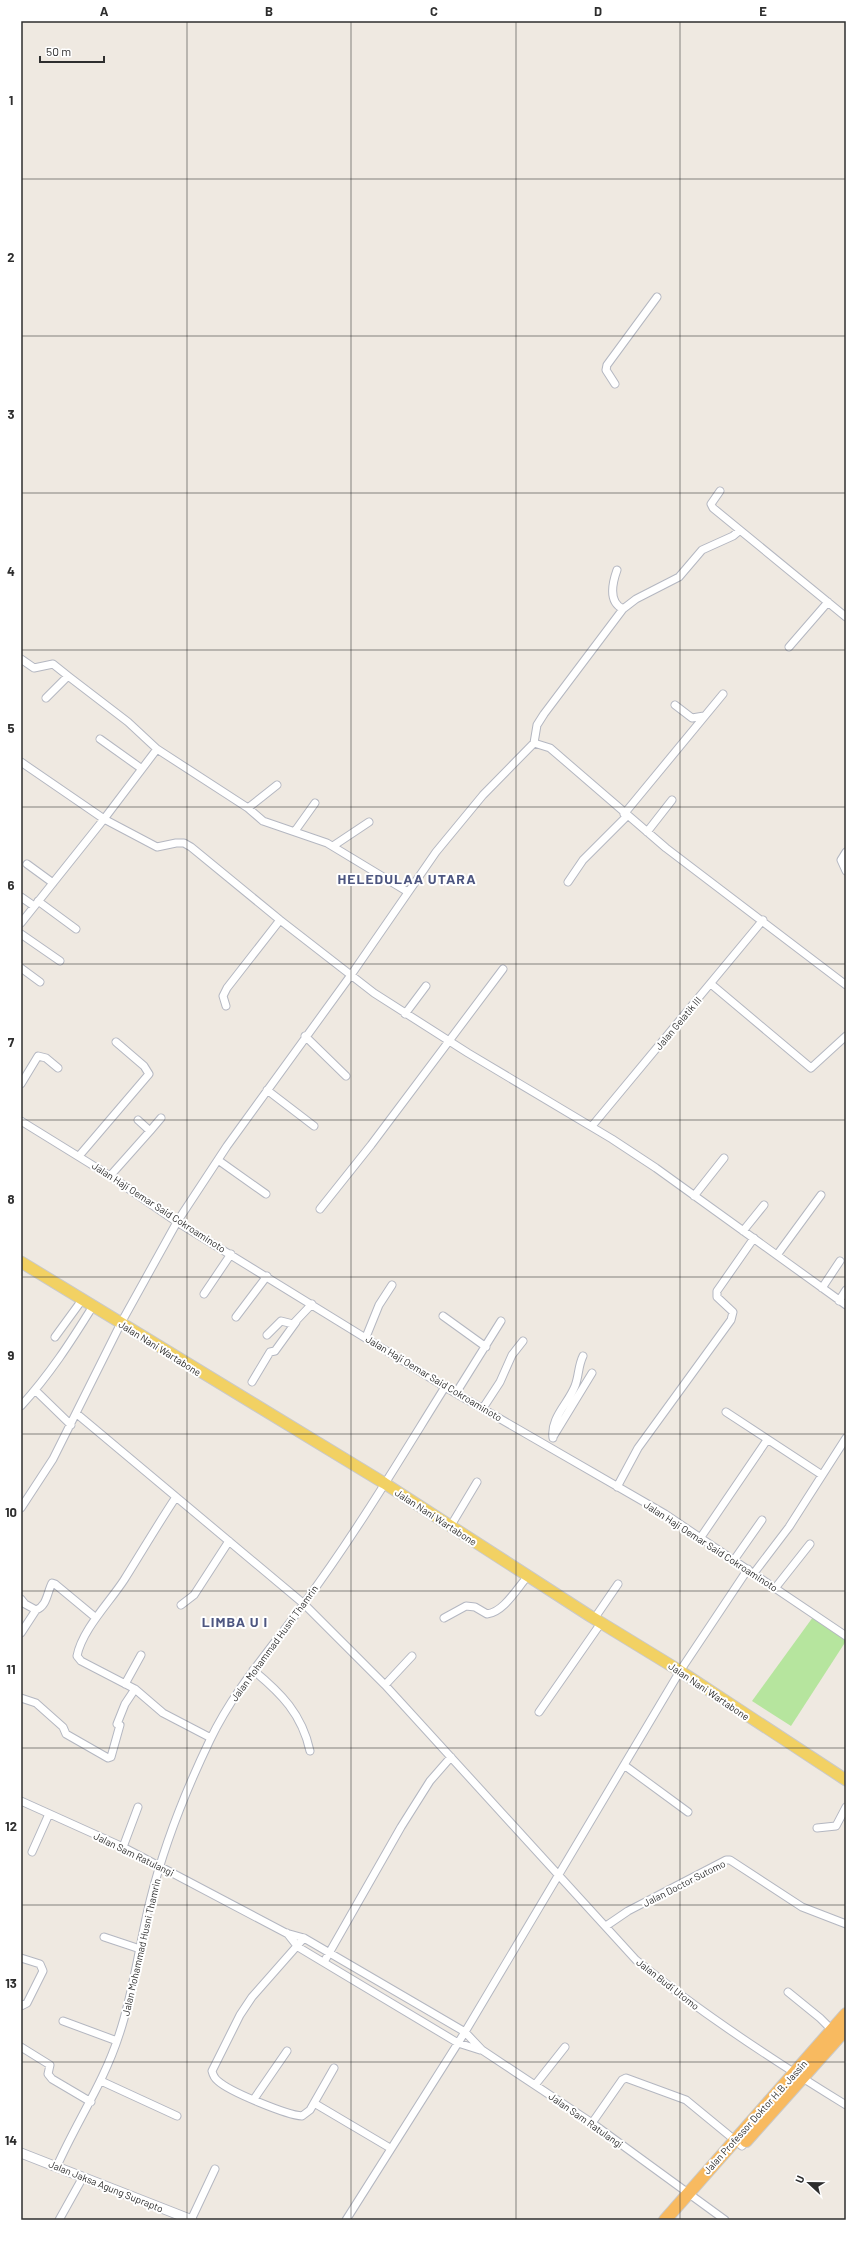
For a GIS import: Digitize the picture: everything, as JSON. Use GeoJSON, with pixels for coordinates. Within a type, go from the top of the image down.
{"type":"FeatureCollection","features":[{"type":"Feature","properties":{"kind":"highway","name":"Jalan Professor Doktor H.B. Jassin"},"geometry":{"type":"LineString","coordinates":[[799,2076],[832,2030],[846,2014]]}},
{"type":"Feature","properties":{"kind":"highway","name":"Jalan Professor Doktor H.B. Jassin"},"geometry":{"type":"LineString","coordinates":[[665,2220],[691,2196],[799,2076],[846,2028]]}},
{"type":"Feature","properties":{"kind":"highway","name":"Jalan Professor Doktor H.B. Jassin"},"geometry":{"type":"LineString","coordinates":[[675,2220],[691,2196]]}},
{"type":"Feature","properties":{"kind":"main road","name":"Jalan Nani Wartabone"},"geometry":{"type":"LineString","coordinates":[[21,1262],[384,1483],[597,1621],[680,1671],[846,1780]]}},
{"type":"Feature","properties":{"kind":"street"},"geometry":{"type":"LineString","coordinates":[[615,384],[606,370],[607,365],[657,297]]}},
{"type":"Feature","properties":{"kind":"street"},"geometry":{"type":"LineString","coordinates":[[719,493],[712,503],[711,506],[713,508],[739,531],[846,617]]}},
{"type":"Feature","properties":{"kind":"street"},"geometry":{"type":"LineString","coordinates":[[21,1508],[53,1459],[77,1414],[121,1323],[177,1222],[267,1090],[351,975],[408,892],[458,824],[534,743],[537,725],[544,714],[623,609],[636,599],[679,577],[702,550],[734,536],[739,531]]}},
{"type":"Feature","properties":{"kind":"street"},"geometry":{"type":"LineString","coordinates":[[617,570],[613,581],[612,592],[616,603],[623,609]]}},
{"type":"Feature","properties":{"kind":"street"},"geometry":{"type":"LineString","coordinates":[[789,647],[828,602]]}},
{"type":"Feature","properties":{"kind":"street"},"geometry":{"type":"LineString","coordinates":[[21,658],[34,668],[52,664],[128,722],[157,749],[248,808],[263,821],[295,831],[333,846],[408,892]]}},
{"type":"Feature","properties":{"kind":"street"},"geometry":{"type":"LineString","coordinates":[[46,698],[68,676]]}},
{"type":"Feature","properties":{"kind":"street"},"geometry":{"type":"LineString","coordinates":[[568,882],[583,860],[626,815],[723,694]]}},
{"type":"Feature","properties":{"kind":"street"},"geometry":{"type":"LineString","coordinates":[[675,705],[692,718],[704,716]]}},
{"type":"Feature","properties":{"kind":"street"},"geometry":{"type":"LineString","coordinates":[[100,739],[142,768]]}},
{"type":"Feature","properties":{"kind":"street"},"geometry":{"type":"LineString","coordinates":[[534,743],[550,748],[647,832],[846,985]]}},
{"type":"Feature","properties":{"kind":"street"},"geometry":{"type":"LineString","coordinates":[[21,923],[104,819],[157,749]]}},
{"type":"Feature","properties":{"kind":"street"},"geometry":{"type":"LineString","coordinates":[[21,762],[104,819],[157,847],[176,843],[184,843],[191,847],[280,920],[351,975],[406,1014],[448,1041],[592,1126],[754,1238],[846,1306]]}},
{"type":"Feature","properties":{"kind":"street"},"geometry":{"type":"LineString","coordinates":[[248,808],[277,785]]}},
{"type":"Feature","properties":{"kind":"street"},"geometry":{"type":"LineString","coordinates":[[647,832],[672,800]]}},
{"type":"Feature","properties":{"kind":"street"},"geometry":{"type":"LineString","coordinates":[[295,831],[315,803]]}},
{"type":"Feature","properties":{"kind":"street"},"geometry":{"type":"LineString","coordinates":[[333,846],[369,822]]}},
{"type":"Feature","properties":{"kind":"street"},"geometry":{"type":"LineString","coordinates":[[846,852],[841,860],[846,871]]}},
{"type":"Feature","properties":{"kind":"street"},"geometry":{"type":"LineString","coordinates":[[27,864],[53,883]]}},
{"type":"Feature","properties":{"kind":"street"},"geometry":{"type":"LineString","coordinates":[[21,897],[36,903],[76,929]]}},
{"type":"Feature","properties":{"kind":"street"},"geometry":{"type":"LineString","coordinates":[[226,1006],[223,996],[226,988],[280,920]]}},
{"type":"Feature","properties":{"kind":"street","name":"Jalan Gelatik III"},"geometry":{"type":"LineString","coordinates":[[592,1126],[763,920]]}},
{"type":"Feature","properties":{"kind":"street"},"geometry":{"type":"LineString","coordinates":[[21,934],[60,961]]}},
{"type":"Feature","properties":{"kind":"street"},"geometry":{"type":"LineString","coordinates":[[21,968],[40,982]]}},
{"type":"Feature","properties":{"kind":"street"},"geometry":{"type":"LineString","coordinates":[[320,1209],[371,1145],[448,1041],[504,969]]}},
{"type":"Feature","properties":{"kind":"street"},"geometry":{"type":"LineString","coordinates":[[710,984],[810,1068],[846,1036]]}},
{"type":"Feature","properties":{"kind":"street"},"geometry":{"type":"LineString","coordinates":[[406,1014],[426,986]]}},
{"type":"Feature","properties":{"kind":"street"},"geometry":{"type":"LineString","coordinates":[[306,1036],[346,1076]]}},
{"type":"Feature","properties":{"kind":"street"},"geometry":{"type":"LineString","coordinates":[[79,1156],[149,1074],[144,1066],[116,1042]]}},
{"type":"Feature","properties":{"kind":"street"},"geometry":{"type":"LineString","coordinates":[[21,1084],[38,1056],[46,1058],[58,1068]]}},
{"type":"Feature","properties":{"kind":"street"},"geometry":{"type":"LineString","coordinates":[[267,1090],[314,1126]]}},
{"type":"Feature","properties":{"kind":"street"},"geometry":{"type":"LineString","coordinates":[[110,1176],[161,1118]]}},
{"type":"Feature","properties":{"kind":"street"},"geometry":{"type":"LineString","coordinates":[[138,1120],[150,1131]]}},
{"type":"Feature","properties":{"kind":"street","name":"Jalan Haji Oemar Said Cokroaminoto"},"geometry":{"type":"LineString","coordinates":[[21,1121],[110,1176],[177,1222],[267,1276],[445,1387],[549,1446],[701,1537],[846,1636]]}},
{"type":"Feature","properties":{"kind":"street"},"geometry":{"type":"LineString","coordinates":[[694,1196],[724,1158]]}},
{"type":"Feature","properties":{"kind":"street"},"geometry":{"type":"LineString","coordinates":[[218,1160],[266,1194]]}},
{"type":"Feature","properties":{"kind":"street"},"geometry":{"type":"LineString","coordinates":[[777,1255],[821,1195]]}},
{"type":"Feature","properties":{"kind":"street"},"geometry":{"type":"LineString","coordinates":[[743,1231],[764,1205]]}},
{"type":"Feature","properties":{"kind":"street"},"geometry":{"type":"LineString","coordinates":[[617,1487],[638,1448],[731,1320],[733,1312],[717,1297],[717,1291],[754,1238]]}},
{"type":"Feature","properties":{"kind":"street"},"geometry":{"type":"LineString","coordinates":[[204,1294],[231,1254]]}},
{"type":"Feature","properties":{"kind":"street"},"geometry":{"type":"LineString","coordinates":[[822,1288],[840,1260]]}},
{"type":"Feature","properties":{"kind":"street"},"geometry":{"type":"LineString","coordinates":[[236,1317],[267,1276]]}},
{"type":"Feature","properties":{"kind":"street"},"geometry":{"type":"LineString","coordinates":[[366,1337],[379,1305],[392,1285]]}},
{"type":"Feature","properties":{"kind":"street"},"geometry":{"type":"LineString","coordinates":[[839,1301],[846,1290]]}},
{"type":"Feature","properties":{"kind":"street"},"geometry":{"type":"LineString","coordinates":[[55,1337],[82,1300]]}},
{"type":"Feature","properties":{"kind":"street"},"geometry":{"type":"LineString","coordinates":[[252,1382],[270,1352],[275,1351],[296,1322],[312,1304]]}},
{"type":"Feature","properties":{"kind":"street"},"geometry":{"type":"LineString","coordinates":[[21,1406],[70,1345],[92,1306]]}},
{"type":"Feature","properties":{"kind":"street"},"geometry":{"type":"LineString","coordinates":[[443,1316],[486,1347]]}},
{"type":"Feature","properties":{"kind":"street"},"geometry":{"type":"LineString","coordinates":[[267,1336],[281,1321],[291,1324],[296,1322]]}},
{"type":"Feature","properties":{"kind":"street"},"geometry":{"type":"LineString","coordinates":[[456,1393],[502,1321]]}},
{"type":"Feature","properties":{"kind":"street"},"geometry":{"type":"LineString","coordinates":[[483,1408],[500,1382],[512,1355],[523,1341]]}},
{"type":"Feature","properties":{"kind":"street"},"geometry":{"type":"LineString","coordinates":[[553,1438],[553,1427],[574,1389],[577,1372],[584,1356]]}},
{"type":"Feature","properties":{"kind":"street"},"geometry":{"type":"LineString","coordinates":[[549,1446],[592,1373]]}},
{"type":"Feature","properties":{"kind":"street","name":"Jalan Mohammad Husni Thamrin"},"geometry":{"type":"LineString","coordinates":[[57,2166],[91,2102],[117,2042],[128,2006],[150,1900],[183,1800],[211,1738],[231,1702],[253,1670],[304,1604],[355,1531],[445,1387]]}},
{"type":"Feature","properties":{"kind":"street"},"geometry":{"type":"LineString","coordinates":[[35,1390],[71,1425]]}},
{"type":"Feature","properties":{"kind":"street"},"geometry":{"type":"LineString","coordinates":[[726,1412],[822,1475]]}},
{"type":"Feature","properties":{"kind":"street","name":"Jalan Budi Utomo"},"geometry":{"type":"LineString","coordinates":[[77,1414],[304,1604],[385,1685],[636,1960],[673,1990],[799,2076],[846,2105]]}},
{"type":"Feature","properties":{"kind":"street"},"geometry":{"type":"LineString","coordinates":[[346,2220],[390,2148],[465,2032],[680,1671],[751,1571],[789,1528],[846,1438]]}},
{"type":"Feature","properties":{"kind":"street"},"geometry":{"type":"LineString","coordinates":[[701,1537],[767,1440]]}},
{"type":"Feature","properties":{"kind":"street"},"geometry":{"type":"LineString","coordinates":[[450,1527],[477,1482]]}},
{"type":"Feature","properties":{"kind":"street"},"geometry":{"type":"LineString","coordinates":[[176,1497],[124,1579],[96,1618],[83,1640],[77,1656],[81,1661],[135,1689],[168,1716],[211,1738]]}},
{"type":"Feature","properties":{"kind":"street"},"geometry":{"type":"LineString","coordinates":[[734,1560],[762,1520]]}},
{"type":"Feature","properties":{"kind":"street"},"geometry":{"type":"LineString","coordinates":[[181,1605],[194,1595],[229,1541]]}},
{"type":"Feature","properties":{"kind":"street"},"geometry":{"type":"LineString","coordinates":[[776,1587],[810,1544]]}},
{"type":"Feature","properties":{"kind":"street"},"geometry":{"type":"LineString","coordinates":[[444,1618],[466,1606],[475,1607],[487,1614],[493,1613],[506,1602],[528,1576]]}},
{"type":"Feature","properties":{"kind":"street"},"geometry":{"type":"LineString","coordinates":[[21,1633],[36,1610],[41,1608],[45,1603],[52,1583],[96,1618]]}},
{"type":"Feature","properties":{"kind":"street"},"geometry":{"type":"LineString","coordinates":[[539,1712],[597,1621],[618,1584]]}},
{"type":"Feature","properties":{"kind":"street"},"geometry":{"type":"LineString","coordinates":[[21,1599],[25,1604],[36,1610]]}},
{"type":"Feature","properties":{"kind":"street"},"geometry":{"type":"LineString","coordinates":[[125,1684],[141,1655]]}},
{"type":"Feature","properties":{"kind":"street"},"geometry":{"type":"LineString","coordinates":[[385,1685],[412,1656]]}},
{"type":"Feature","properties":{"kind":"street"},"geometry":{"type":"LineString","coordinates":[[253,1670],[283,1696],[302,1727],[310,1751]]}},
{"type":"Feature","properties":{"kind":"street"},"geometry":{"type":"LineString","coordinates":[[21,1698],[36,1703],[63,1727],[66,1734],[108,1758],[111,1757],[116,1736],[120,1729],[120,1725],[117,1724],[119,1717],[135,1689]]}},
{"type":"Feature","properties":{"kind":"street"},"geometry":{"type":"LineString","coordinates":[[324,1962],[401,1827],[430,1781],[451,1757]]}},
{"type":"Feature","properties":{"kind":"street"},"geometry":{"type":"LineString","coordinates":[[624,1765],[688,1812]]}},
{"type":"Feature","properties":{"kind":"street","name":"Jalan Sam Ratulangi"},"geometry":{"type":"LineString","coordinates":[[21,1801],[123,1847],[286,1933],[304,1938],[465,2032],[482,2050],[592,2123],[725,2220]]}},
{"type":"Feature","properties":{"kind":"street"},"geometry":{"type":"LineString","coordinates":[[123,1847],[138,1807]]}},
{"type":"Feature","properties":{"kind":"street"},"geometry":{"type":"LineString","coordinates":[[817,1828],[836,1826],[846,1808]]}},
{"type":"Feature","properties":{"kind":"street"},"geometry":{"type":"LineString","coordinates":[[32,1852],[49,1814]]}},
{"type":"Feature","properties":{"kind":"street","name":"Jalan Doctor Sutomo"},"geometry":{"type":"LineString","coordinates":[[606,1926],[628,1911],[726,1860],[730,1860],[802,1907],[846,1924]]}},
{"type":"Feature","properties":{"kind":"street","name":"Jalan Sam Ratulangi"},"geometry":{"type":"LineString","coordinates":[[286,1933],[298,1947],[458,2043],[482,2050]]}},
{"type":"Feature","properties":{"kind":"street"},"geometry":{"type":"LineString","coordinates":[[104,1937],[140,1949]]}},
{"type":"Feature","properties":{"kind":"street"},"geometry":{"type":"LineString","coordinates":[[304,1938],[298,1947],[252,1997],[240,2015],[212,2071],[214,2077],[219,2082],[254,2099],[302,2116],[307,2114],[334,2068]]}},
{"type":"Feature","properties":{"kind":"street"},"geometry":{"type":"LineString","coordinates":[[21,1958],[40,1964],[43,1971],[27,2003],[21,2006]]}},
{"type":"Feature","properties":{"kind":"street"},"geometry":{"type":"LineString","coordinates":[[788,1992],[820,2018],[832,2030]]}},
{"type":"Feature","properties":{"kind":"street"},"geometry":{"type":"LineString","coordinates":[[63,2021],[117,2042]]}},
{"type":"Feature","properties":{"kind":"street"},"geometry":{"type":"LineString","coordinates":[[21,2047],[46,2060],[50,2065],[48,2074],[52,2079],[91,2102]]}},
{"type":"Feature","properties":{"kind":"street"},"geometry":{"type":"LineString","coordinates":[[535,2085],[565,2047]]}},
{"type":"Feature","properties":{"kind":"street"},"geometry":{"type":"LineString","coordinates":[[254,2099],[287,2051]]}},
{"type":"Feature","properties":{"kind":"street"},"geometry":{"type":"LineString","coordinates":[[592,2123],[622,2080],[626,2078],[686,2100],[739,2143]]}},
{"type":"Feature","properties":{"kind":"street"},"geometry":{"type":"LineString","coordinates":[[101,2081],[177,2116]]}},
{"type":"Feature","properties":{"kind":"street"},"geometry":{"type":"LineString","coordinates":[[314,2103],[390,2148]]}},
{"type":"Feature","properties":{"kind":"street","name":"Jalan Jaksa Agung Suprapto"},"geometry":{"type":"LineString","coordinates":[[21,2153],[192,2220]]}},
{"type":"Feature","properties":{"kind":"street"},"geometry":{"type":"LineString","coordinates":[[192,2220],[214,2169]]}},
{"type":"Feature","properties":{"kind":"street"},"geometry":{"type":"LineString","coordinates":[[59,2220],[84,2177]]}},
{"type":"Feature","properties":{"kind":"green space"},"geometry":{"type":"Polygon","coordinates":[[[813,1617],[846,1641],[791,1726],[752,1701],[813,1617]]]}},
{"type":"Feature","properties":{"kind":"district","name":"HELEDULAA UTARA"},"geometry":{"type":"Point","coordinates":[407,878]}},
{"type":"Feature","properties":{"kind":"district","name":"LIMBA U I"},"geometry":{"type":"Point","coordinates":[235,1621]}}]}
